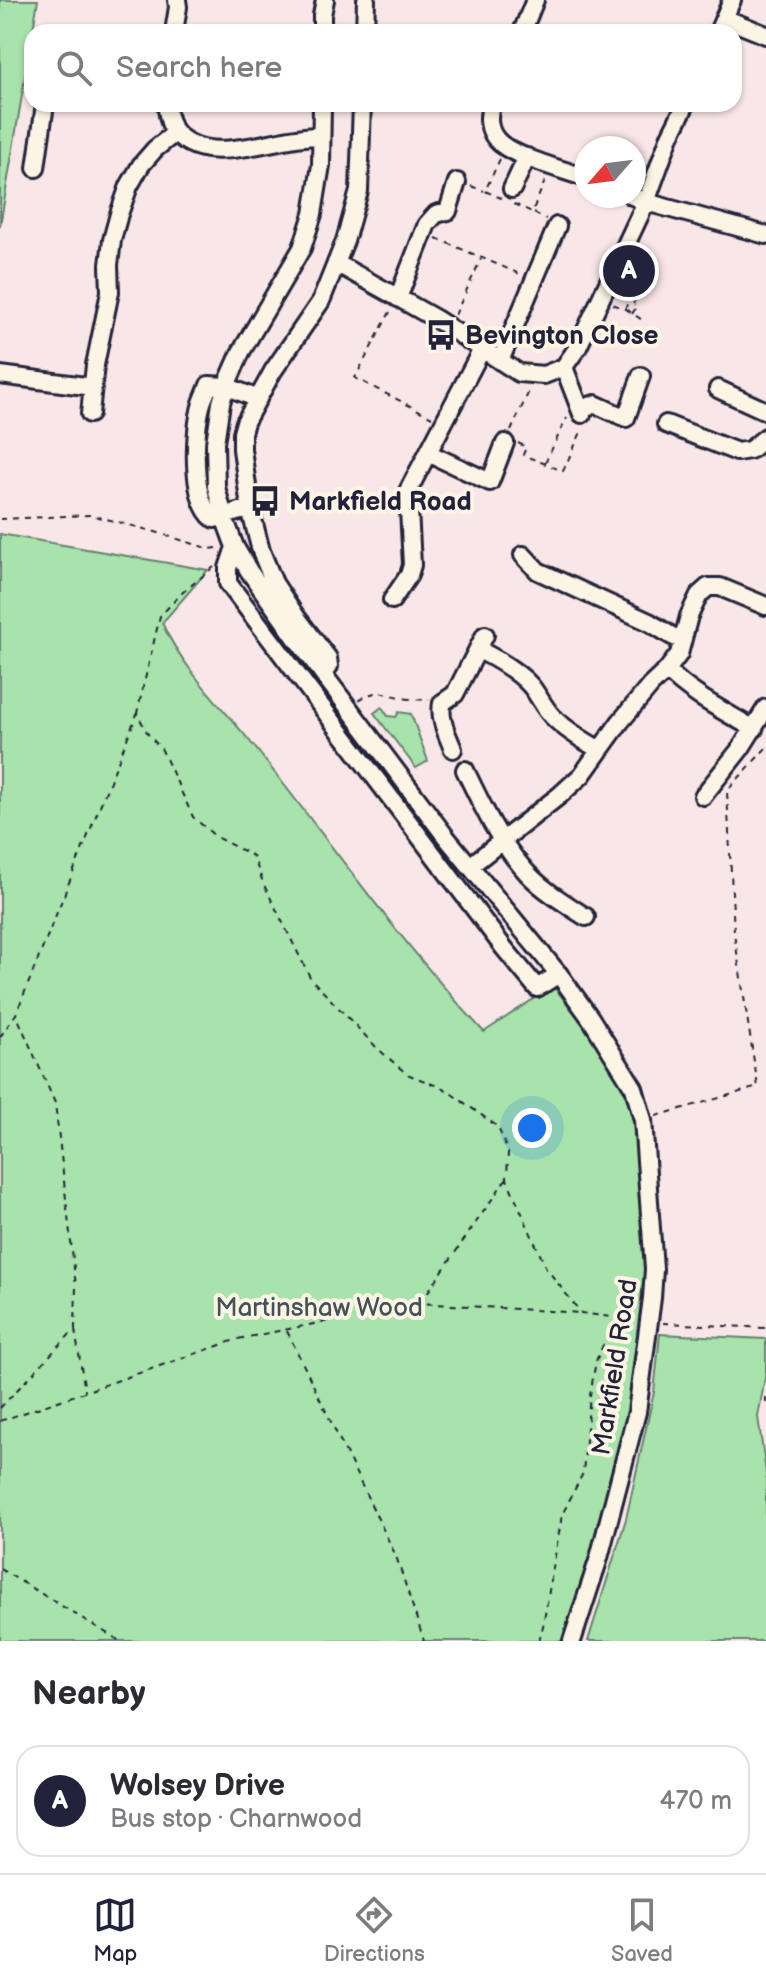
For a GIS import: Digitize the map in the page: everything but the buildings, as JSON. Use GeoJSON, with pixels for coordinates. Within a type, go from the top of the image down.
{"type":"FeatureCollection","features":[{"type":"Feature","properties":{"kind":"street"},"geometry":{"type":"LineString","coordinates":[[175,24],[177,0]]}},
{"type":"Feature","properties":{"kind":"street"},"geometry":{"type":"LineString","coordinates":[[322,24],[325,0]]}},
{"type":"Feature","properties":{"kind":"street"},"geometry":{"type":"LineString","coordinates":[[365,24],[366,0]]}},
{"type":"Feature","properties":{"kind":"street"},"geometry":{"type":"LineString","coordinates":[[525,24],[535,0]]}},
{"type":"Feature","properties":{"kind":"street"},"geometry":{"type":"LineString","coordinates":[[721,24],[732,0]]}},
{"type":"Feature","properties":{"kind":"street"},"geometry":{"type":"LineString","coordinates":[[742,30],[766,35]]}},
{"type":"Feature","properties":{"kind":"street"},"geometry":{"type":"LineString","coordinates":[[36,168],[44,112]]}},
{"type":"Feature","properties":{"kind":"street"},"geometry":{"type":"LineString","coordinates":[[167,112],[175,133],[206,150],[227,150],[320,136]]}},
{"type":"Feature","properties":{"kind":"street","name":"Markfield Road"},"geometry":{"type":"LineString","coordinates":[[322,112],[319,187],[302,248],[241,352],[226,386],[209,385],[196,437],[198,489],[207,514],[214,519],[224,517],[235,547],[249,571],[296,638],[446,837],[559,974],[634,1088],[643,1120],[654,1269],[649,1323],[637,1412],[599,1558],[572,1641]]}},
{"type":"Feature","properties":{"kind":"street","name":"Markfield Road"},"geometry":{"type":"LineString","coordinates":[[323,672],[329,666],[328,658],[274,583],[261,551],[250,508],[242,433],[273,371],[321,301],[345,241],[359,191],[362,112]]}},
{"type":"Feature","properties":{"kind":"street"},"geometry":{"type":"LineString","coordinates":[[488,112],[489,126],[497,141],[516,153],[574,174]]}},
{"type":"Feature","properties":{"kind":"street"},"geometry":{"type":"LineString","coordinates":[[646,185],[682,112]]}},
{"type":"Feature","properties":{"kind":"street"},"geometry":{"type":"LineString","coordinates":[[90,414],[95,365],[110,292],[112,240],[119,214],[141,165],[175,133]]}},
{"type":"Feature","properties":{"kind":"street"},"geometry":{"type":"LineString","coordinates":[[513,189],[527,157]]}},
{"type":"Feature","properties":{"kind":"street"},"geometry":{"type":"LineString","coordinates":[[398,298],[427,224],[436,214],[448,211],[457,182]]}},
{"type":"Feature","properties":{"kind":"street"},"geometry":{"type":"LineString","coordinates":[[646,201],[766,235]]}},
{"type":"Feature","properties":{"kind":"street"},"geometry":{"type":"LineString","coordinates":[[336,263],[449,328],[519,373],[544,375],[564,367],[578,347],[601,299],[636,208]]}},
{"type":"Feature","properties":{"kind":"street"},"geometry":{"type":"LineString","coordinates":[[500,361],[557,226]]}},
{"type":"Feature","properties":{"kind":"street"},"geometry":{"type":"LineString","coordinates":[[392,600],[412,565],[410,552],[417,513],[408,491],[482,349]]}},
{"type":"Feature","properties":{"kind":"street"},"geometry":{"type":"LineString","coordinates":[[564,367],[580,413],[595,404],[626,418],[641,376]]}},
{"type":"Feature","properties":{"kind":"street"},"geometry":{"type":"LineString","coordinates":[[0,375],[93,387]]}},
{"type":"Feature","properties":{"kind":"street"},"geometry":{"type":"LineString","coordinates":[[226,386],[258,399]]}},
{"type":"Feature","properties":{"kind":"street"},"geometry":{"type":"LineString","coordinates":[[718,389],[766,411]]}},
{"type":"Feature","properties":{"kind":"street"},"geometry":{"type":"LineString","coordinates":[[666,424],[737,452],[750,450],[766,437]]}},
{"type":"Feature","properties":{"kind":"street"},"geometry":{"type":"LineString","coordinates":[[428,453],[490,482],[506,441]]}},
{"type":"Feature","properties":{"kind":"street"},"geometry":{"type":"LineString","coordinates":[[224,517],[250,508]]}},
{"type":"Feature","properties":{"kind":"street","name":"Markfield Road"},"geometry":{"type":"LineString","coordinates":[[235,547],[228,568],[228,583],[494,936],[537,988],[559,974]]}},
{"type":"Feature","properties":{"kind":"street"},"geometry":{"type":"LineString","coordinates":[[523,555],[538,571],[682,640]]}},
{"type":"Feature","properties":{"kind":"street"},"geometry":{"type":"LineString","coordinates":[[470,866],[582,775],[651,685],[679,654],[689,616],[699,595],[708,587],[720,587],[766,606]]}},
{"type":"Feature","properties":{"kind":"street"},"geometry":{"type":"LineString","coordinates":[[453,749],[442,720],[442,703],[455,694],[482,642],[531,687],[555,719],[600,750]]}},
{"type":"Feature","properties":{"kind":"street"},"geometry":{"type":"LineString","coordinates":[[667,670],[700,696],[754,729]]}},
{"type":"Feature","properties":{"kind":"street"},"geometry":{"type":"LineString","coordinates":[[703,796],[754,729],[766,708]]}},
{"type":"Feature","properties":{"kind":"street"},"geometry":{"type":"LineString","coordinates":[[465,770],[487,816],[522,867],[545,889],[586,917]]}},
{"type":"Feature","properties":{"kind":"path"},"geometry":{"type":"LineString","coordinates":[[423,233],[534,281]]}},
{"type":"Feature","properties":{"kind":"path"},"geometry":{"type":"LineString","coordinates":[[449,328],[482,258]]}},
{"type":"Feature","properties":{"kind":"path"},"geometry":{"type":"LineString","coordinates":[[633,304],[641,286]]}},
{"type":"Feature","properties":{"kind":"path"},"geometry":{"type":"LineString","coordinates":[[398,298],[355,378],[444,423]]}},
{"type":"Feature","properties":{"kind":"path"},"geometry":{"type":"LineString","coordinates":[[601,299],[645,322]]}},
{"type":"Feature","properties":{"kind":"path"},"geometry":{"type":"LineString","coordinates":[[625,309],[633,304]]}},
{"type":"Feature","properties":{"kind":"path"},"geometry":{"type":"LineString","coordinates":[[632,314],[637,306],[633,304]]}},
{"type":"Feature","properties":{"kind":"path"},"geometry":{"type":"LineString","coordinates":[[537,374],[506,441],[526,447],[523,455],[563,471],[580,413]]}},
{"type":"Feature","properties":{"kind":"path"},"geometry":{"type":"LineString","coordinates":[[544,464],[580,413]]}},
{"type":"Feature","properties":{"kind":"path"},"geometry":{"type":"LineString","coordinates":[[0,519],[91,515],[210,549],[235,547]]}},
{"type":"Feature","properties":{"kind":"path"},"geometry":{"type":"LineString","coordinates":[[0,1037],[16,1014],[137,713],[160,616],[183,592],[219,564]]}},
{"type":"Feature","properties":{"kind":"path"},"geometry":{"type":"LineString","coordinates":[[350,708],[371,693],[383,692],[411,700],[442,703]]}},
{"type":"Feature","properties":{"kind":"path"},"geometry":{"type":"LineString","coordinates":[[137,713],[149,736],[161,748],[193,817],[216,837],[253,856],[264,885],[311,979],[377,1048],[407,1074],[445,1089],[498,1127],[508,1152],[507,1179],[546,1268],[581,1313]]}},
{"type":"Feature","properties":{"kind":"path"},"geometry":{"type":"LineString","coordinates":[[643,1120],[758,1087],[734,933],[727,791],[766,748]]}},
{"type":"Feature","properties":{"kind":"path"},"geometry":{"type":"LineString","coordinates":[[16,1014],[55,1103],[76,1286],[75,1329],[85,1393]]}},
{"type":"Feature","properties":{"kind":"path"},"geometry":{"type":"LineString","coordinates":[[420,1303],[507,1179]]}},
{"type":"Feature","properties":{"kind":"path"},"geometry":{"type":"LineString","coordinates":[[0,1421],[238,1339],[420,1303],[581,1313],[649,1323],[766,1328]]}},
{"type":"Feature","properties":{"kind":"path"},"geometry":{"type":"LineString","coordinates":[[539,1641],[562,1515],[583,1473],[596,1361],[615,1318]]}},
{"type":"Feature","properties":{"kind":"path"},"geometry":{"type":"LineString","coordinates":[[0,1408],[75,1329]]}},
{"type":"Feature","properties":{"kind":"path"},"geometry":{"type":"LineString","coordinates":[[286,1330],[396,1556],[424,1641]]}},
{"type":"Feature","properties":{"kind":"path"},"geometry":{"type":"LineString","coordinates":[[766,1397],[766,1407]]}},
{"type":"Feature","properties":{"kind":"path"},"geometry":{"type":"LineString","coordinates":[[0,1569],[120,1641]]}},
{"type":"Feature","properties":{"kind":"green space"},"geometry":{"type":"Polygon","coordinates":[[[0,0],[38,0],[34,24],[24,24],[24,83],[0,226],[0,0]]]}},
{"type":"Feature","properties":{"kind":"green space","name":"Martinshaw Wood"},"geometry":{"type":"Polygon","coordinates":[[[0,534],[208,570],[162,623],[195,675],[425,965],[484,1032],[553,986],[634,1088],[645,1266],[628,1409],[590,1557],[562,1641],[0,1641],[0,534]]]}},
{"type":"Feature","properties":{"kind":"green space"},"geometry":{"type":"Polygon","coordinates":[[[382,707],[388,716],[396,717],[399,712],[411,714],[428,761],[416,768],[374,713],[382,707]]]}},
{"type":"Feature","properties":{"kind":"green space"},"geometry":{"type":"Polygon","coordinates":[[[660,1334],[766,1339],[766,1372],[758,1417],[766,1472],[766,1641],[588,1641],[626,1519],[654,1392],[660,1334]]]}},
{"type":"Feature","properties":{"kind":"place","name":"Wolsey Drive"},"geometry":{"type":"Point","coordinates":[629,271]}},
{"type":"Feature","properties":{"kind":"place","name":"Bevington Close"},"geometry":{"type":"Point","coordinates":[441,335]}},
{"type":"Feature","properties":{"kind":"place","name":"Markfield Road"},"geometry":{"type":"Point","coordinates":[265,501]}}]}
